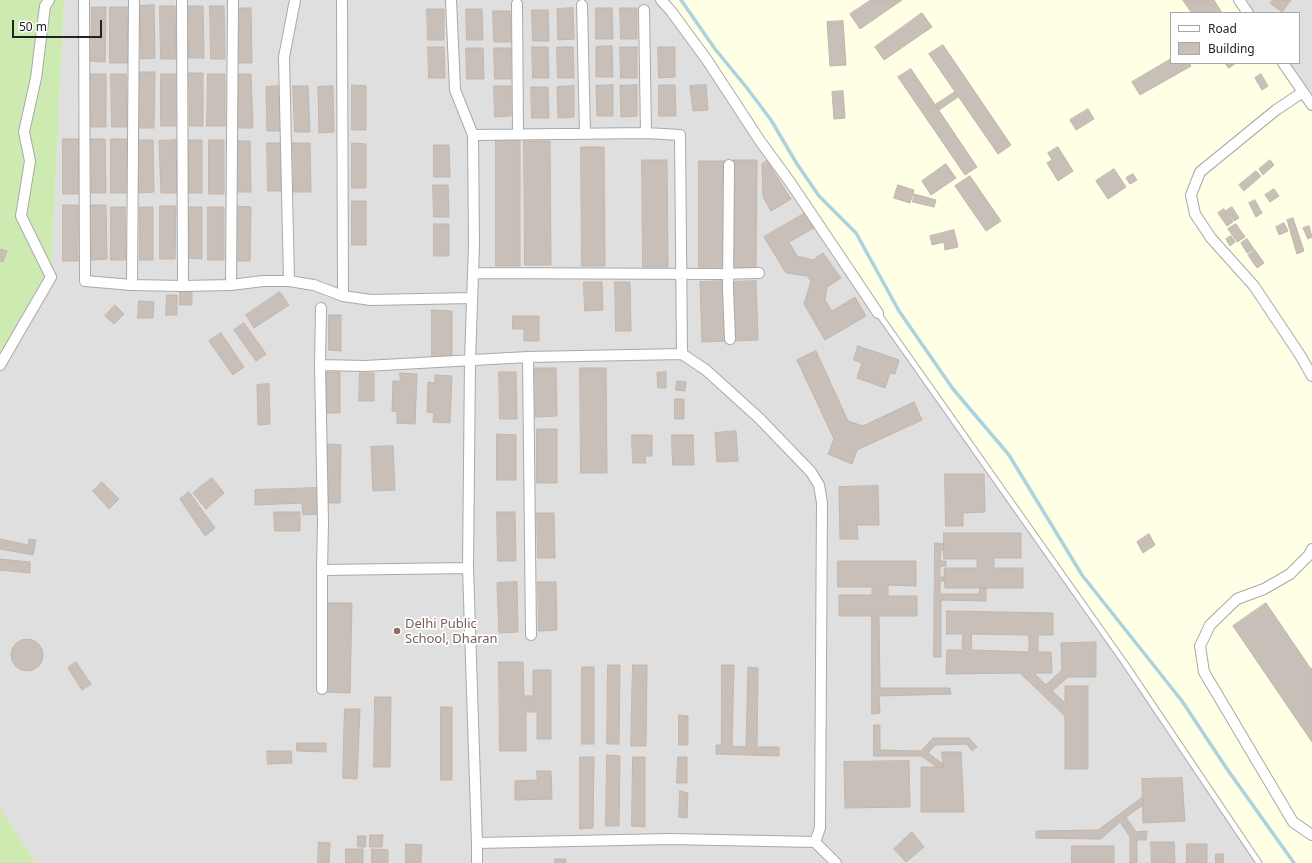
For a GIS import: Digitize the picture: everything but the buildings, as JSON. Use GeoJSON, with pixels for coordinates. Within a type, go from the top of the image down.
{"type":"FeatureCollection","features":[{"type":"Feature","properties":{"kind":"street"},"geometry":{"type":"LineString","coordinates":[[0,365],[51,277],[21,216],[30,161],[24,132],[36,78],[45,6],[49,0]]}},
{"type":"Feature","properties":{"kind":"street"},"geometry":{"type":"LineString","coordinates":[[84,0],[84,281],[132,285],[183,286],[231,285],[263,281],[289,281],[314,285],[343,296],[372,300],[472,298]]}},
{"type":"Feature","properties":{"kind":"street"},"geometry":{"type":"LineString","coordinates":[[132,285],[134,0]]}},
{"type":"Feature","properties":{"kind":"street"},"geometry":{"type":"LineString","coordinates":[[182,0],[183,286]]}},
{"type":"Feature","properties":{"kind":"street"},"geometry":{"type":"LineString","coordinates":[[231,285],[233,0]]}},
{"type":"Feature","properties":{"kind":"street"},"geometry":{"type":"LineString","coordinates":[[289,281],[284,57],[295,0]]}},
{"type":"Feature","properties":{"kind":"street"},"geometry":{"type":"LineString","coordinates":[[342,0],[343,296]]}},
{"type":"Feature","properties":{"kind":"street"},"geometry":{"type":"LineString","coordinates":[[451,0],[454,90],[473,135],[474,273],[470,361],[468,568],[477,863]]}},
{"type":"Feature","properties":{"kind":"street"},"geometry":{"type":"LineString","coordinates":[[661,0],[671,10],[707,60],[760,141],[790,182],[878,313]]}},
{"type":"Feature","properties":{"kind":"street"},"geometry":{"type":"LineString","coordinates":[[1238,0],[1247,12]]}},
{"type":"Feature","properties":{"kind":"street"},"geometry":{"type":"LineString","coordinates":[[517,4],[518,134]]}},
{"type":"Feature","properties":{"kind":"street"},"geometry":{"type":"LineString","coordinates":[[582,4],[585,134]]}},
{"type":"Feature","properties":{"kind":"street"},"geometry":{"type":"LineString","coordinates":[[644,10],[646,133]]}},
{"type":"Feature","properties":{"kind":"street"},"geometry":{"type":"LineString","coordinates":[[1284,64],[1312,105]]}},
{"type":"Feature","properties":{"kind":"street"},"geometry":{"type":"LineString","coordinates":[[1303,92],[1276,110],[1200,172],[1191,195],[1196,214],[1211,238],[1254,286],[1300,355],[1312,376]]}},
{"type":"Feature","properties":{"kind":"street"},"geometry":{"type":"LineString","coordinates":[[473,135],[680,134],[680,274],[682,354]]}},
{"type":"Feature","properties":{"kind":"street"},"geometry":{"type":"LineString","coordinates":[[729,164],[728,289],[730,339]]}},
{"type":"Feature","properties":{"kind":"street"},"geometry":{"type":"LineString","coordinates":[[474,273],[760,273]]}},
{"type":"Feature","properties":{"kind":"street"},"geometry":{"type":"LineString","coordinates":[[321,308],[320,365],[323,523],[322,689]]}},
{"type":"Feature","properties":{"kind":"street"},"geometry":{"type":"LineString","coordinates":[[320,365],[365,366],[528,357],[682,354],[706,370],[760,419],[812,472],[819,484],[822,503],[820,828],[816,842]]}},
{"type":"Feature","properties":{"kind":"street"},"geometry":{"type":"LineString","coordinates":[[528,357],[531,635]]}},
{"type":"Feature","properties":{"kind":"street"},"geometry":{"type":"LineString","coordinates":[[1312,549],[1309,555],[1290,574],[1264,590],[1237,599],[1210,625],[1200,646],[1204,672],[1293,822],[1312,836]]}},
{"type":"Feature","properties":{"kind":"street"},"geometry":{"type":"LineString","coordinates":[[322,570],[468,568]]}},
{"type":"Feature","properties":{"kind":"street"},"geometry":{"type":"LineString","coordinates":[[477,843],[670,839],[816,842],[836,863]]}},
{"type":"Feature","properties":{"kind":"lane"},"geometry":{"type":"LineString","coordinates":[[878,313],[1126,665],[1259,863]]}},
{"type":"Feature","properties":{"kind":"shaded area"},"geometry":{"type":"Polygon","coordinates":[[[64,0],[661,0],[1126,665],[1259,863],[36,863],[0,808],[0,365],[51,277],[64,0]]]}},
{"type":"Feature","properties":{"kind":"shaded area"},"geometry":{"type":"Polygon","coordinates":[[[661,0],[1240,0],[1248,12],[1170,12],[1170,64],[1284,64],[1312,105],[1312,863],[1259,863],[1126,665],[661,0]]]}},
{"type":"Feature","properties":{"kind":"shaded area"},"geometry":{"type":"Polygon","coordinates":[[[1239,0],[1312,0],[1312,105],[1284,64],[1300,64],[1300,12],[1247,12],[1239,0]]]}},
{"type":"Feature","properties":{"kind":"green space"},"geometry":{"type":"Polygon","coordinates":[[[0,0],[64,0],[51,277],[0,365],[0,0]]]}},
{"type":"Feature","properties":{"kind":"green space"},"geometry":{"type":"Polygon","coordinates":[[[0,808],[36,863],[0,863],[0,808]]]}},
{"type":"Feature","properties":{"kind":"waterway"},"geometry":{"type":"LineString","coordinates":[[681,0],[715,49],[771,120],[797,164],[819,196],[856,233],[899,311],[953,389],[1009,455],[1082,575],[1182,701],[1227,769],[1294,863]]}},
{"type":"Feature","properties":{"kind":"place","name":"Delhi Public School, Dharan"},"geometry":{"type":"Point","coordinates":[397,631]}}]}
